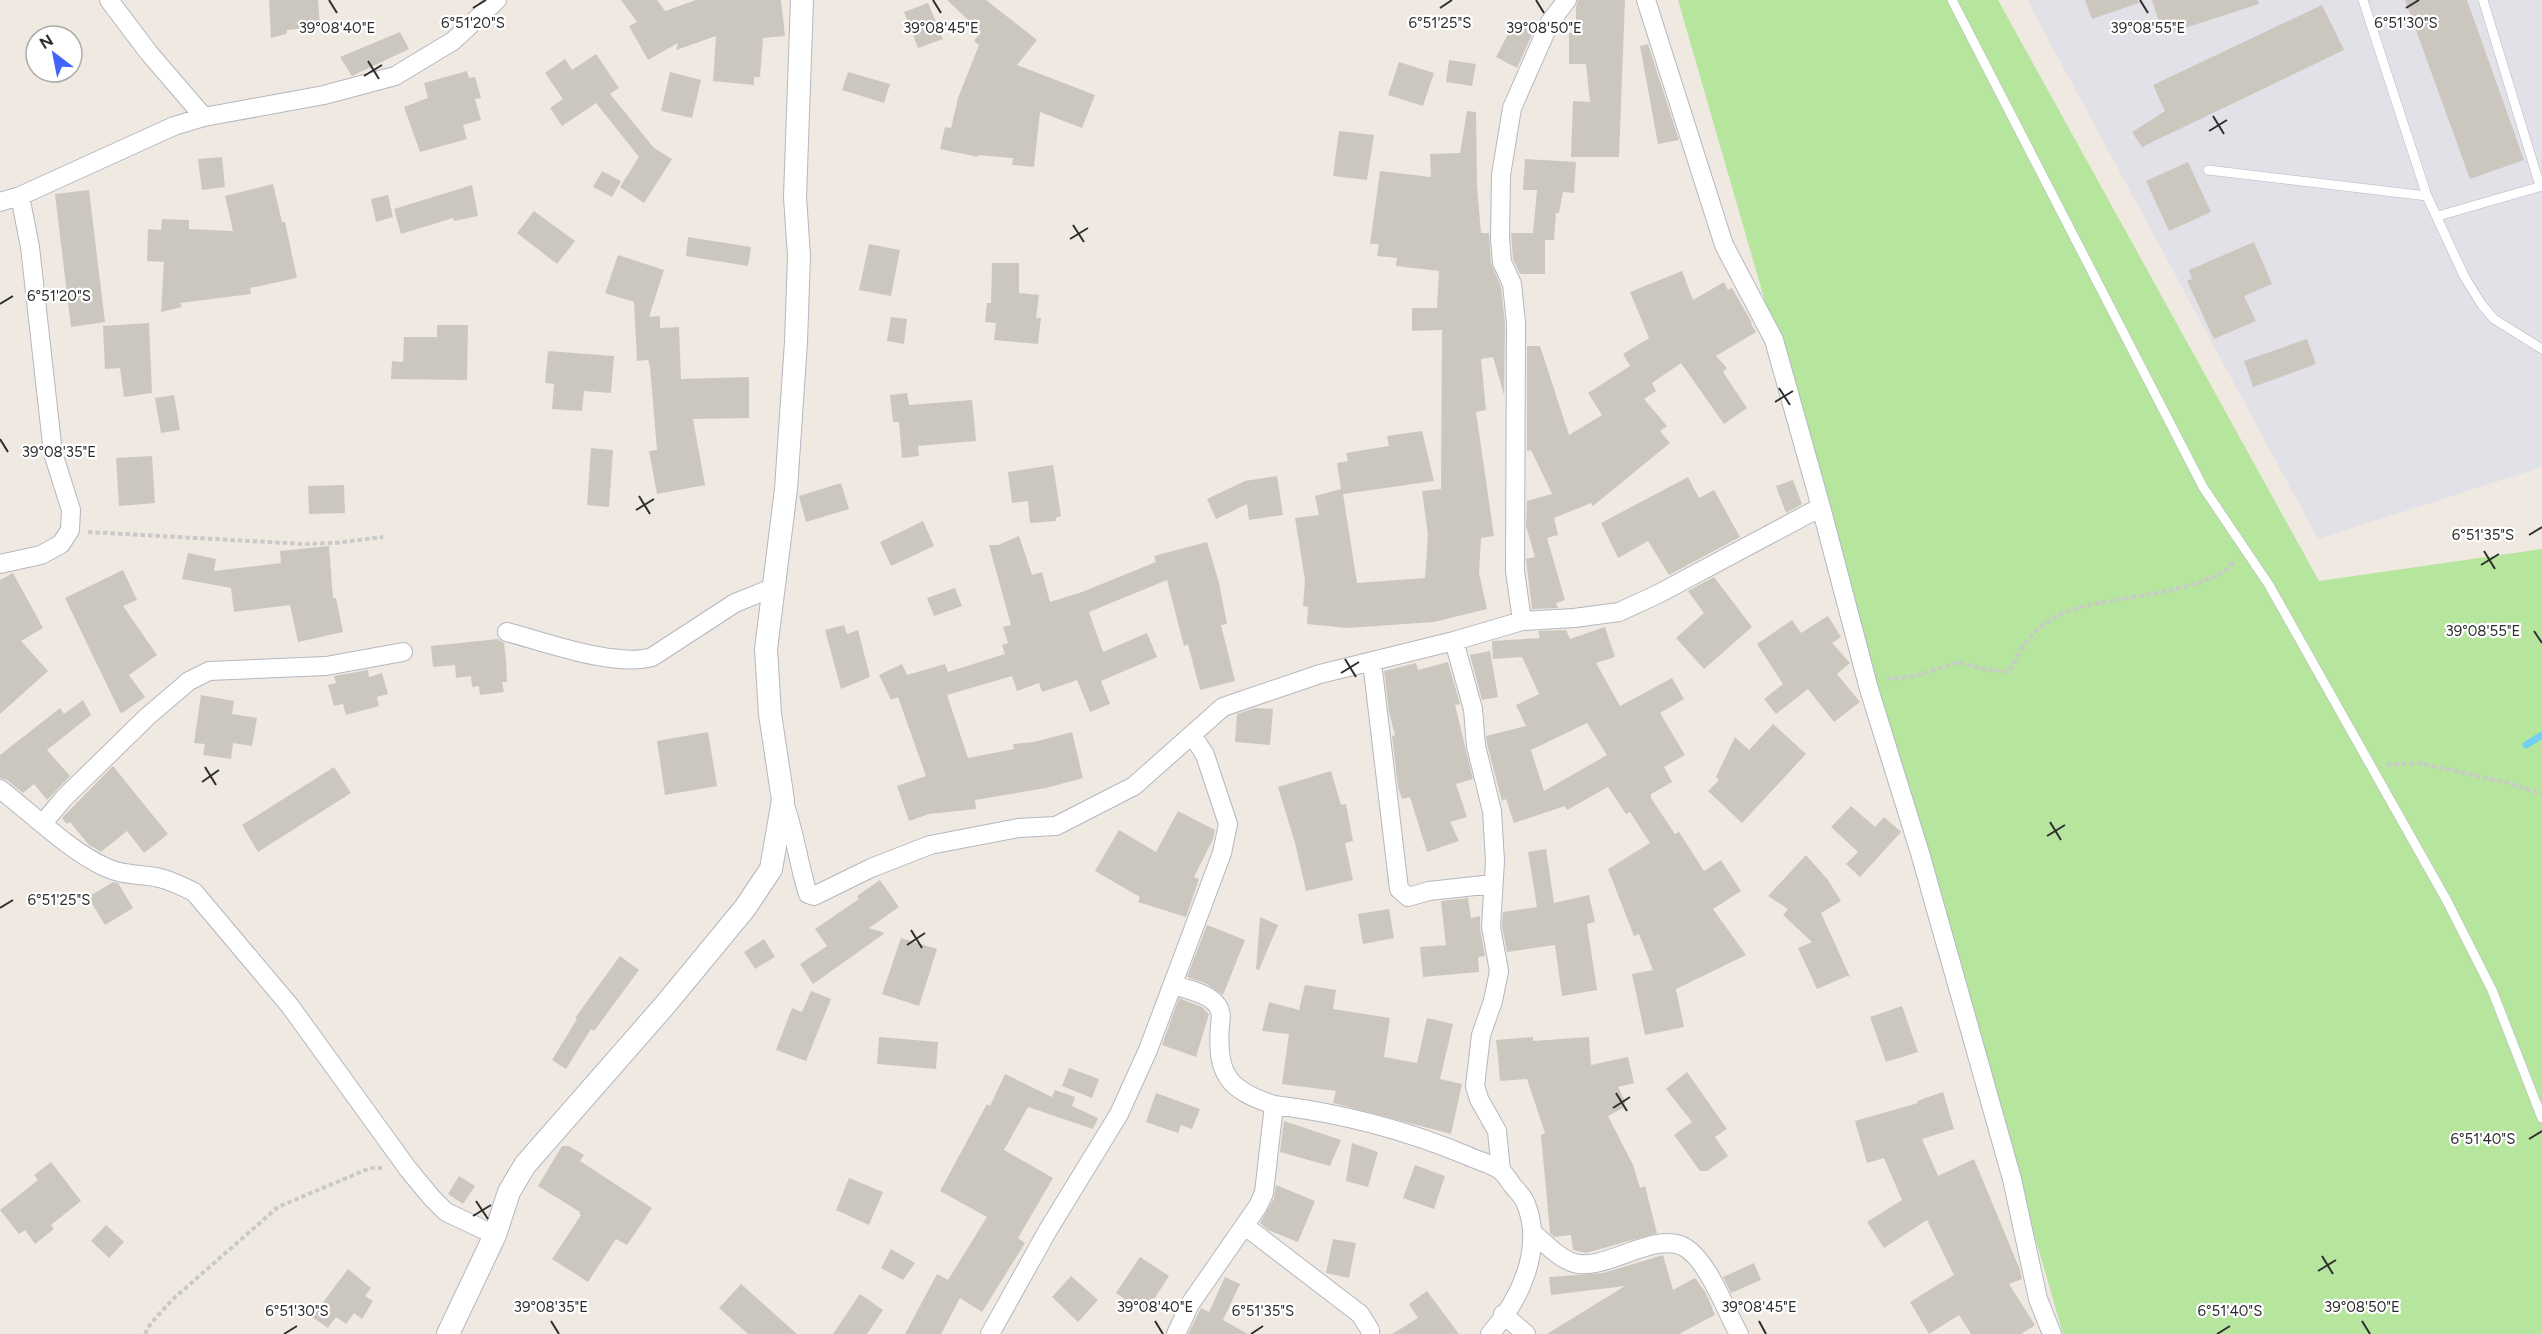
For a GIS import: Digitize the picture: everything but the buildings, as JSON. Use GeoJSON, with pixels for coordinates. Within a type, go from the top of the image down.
{"type":"FeatureCollection","features":[{"type":"Feature","properties":{"kind":"street"},"geometry":{"type":"LineString","coordinates":[[110,0],[149,53],[204,117]]}},
{"type":"Feature","properties":{"kind":"street"},"geometry":{"type":"LineString","coordinates":[[0,202],[20,196],[174,126],[204,117],[324,95],[395,76],[453,41],[497,0]]}},
{"type":"Feature","properties":{"kind":"street"},"geometry":{"type":"LineString","coordinates":[[802,0],[795,197],[799,256],[796,342],[786,489],[766,649],[770,714],[783,800],[792,825],[798,861],[808,894],[814,896],[871,868],[930,845],[1018,828],[1056,826],[1134,786],[1223,707],[1320,674],[1454,641],[1522,621],[1574,618],[1619,612],[1658,594],[1821,507]]}},
{"type":"Feature","properties":{"kind":"street"},"geometry":{"type":"LineString","coordinates":[[1522,621],[1515,571],[1516,323],[1512,284],[1502,262],[1501,175],[1512,108],[1550,22],[1567,0]]}},
{"type":"Feature","properties":{"kind":"street"},"geometry":{"type":"LineString","coordinates":[[1646,0],[1724,245],[1774,340],[1869,689],[1976,1049],[2012,1179],[2038,1299],[2052,1334]]}},
{"type":"Feature","properties":{"kind":"street"},"geometry":{"type":"LineString","coordinates":[[0,564],[40,555],[61,544],[69,530],[71,510],[53,453],[30,247],[20,196]]}},
{"type":"Feature","properties":{"kind":"street"},"geometry":{"type":"LineString","coordinates":[[507,632],[603,657],[639,661],[652,657],[735,603],[772,588]]}},
{"type":"Feature","properties":{"kind":"street"},"geometry":{"type":"LineString","coordinates":[[1454,641],[1473,710],[1476,746],[1492,811],[1495,861],[1491,927],[1499,971],[1493,1000],[1481,1035],[1475,1086],[1479,1099],[1497,1131],[1501,1171]]}},
{"type":"Feature","properties":{"kind":"street"},"geometry":{"type":"LineString","coordinates":[[44,823],[66,797],[161,703],[189,681],[209,671],[326,666],[403,652]]}},
{"type":"Feature","properties":{"kind":"street"},"geometry":{"type":"LineString","coordinates":[[1372,662],[1399,889],[1408,897],[1429,891],[1493,884]]}},
{"type":"Feature","properties":{"kind":"street"},"geometry":{"type":"LineString","coordinates":[[990,1334],[1053,1221],[1119,1114],[1173,985],[1222,853],[1228,824],[1205,755],[1193,736]]}},
{"type":"Feature","properties":{"kind":"street"},"geometry":{"type":"LineString","coordinates":[[0,789],[86,858],[107,869],[129,875],[156,877],[194,892],[290,1006],[408,1169],[446,1212],[495,1235]]}},
{"type":"Feature","properties":{"kind":"street"},"geometry":{"type":"LineString","coordinates":[[448,1334],[495,1235],[509,1192],[525,1165],[665,1005],[745,908],[771,869],[783,800]]}},
{"type":"Feature","properties":{"kind":"street"},"geometry":{"type":"LineString","coordinates":[[1173,985],[1204,996],[1218,1005],[1221,1016],[1220,1064],[1228,1080],[1261,1101],[1308,1109],[1388,1128],[1443,1146],[1501,1171],[1526,1202],[1533,1233],[1532,1255],[1526,1274],[1490,1334]]}},
{"type":"Feature","properties":{"kind":"street"},"geometry":{"type":"LineString","coordinates":[[1176,1334],[1190,1304],[1245,1226],[1264,1193],[1274,1105]]}},
{"type":"Feature","properties":{"kind":"street"},"geometry":{"type":"LineString","coordinates":[[1245,1226],[1360,1314],[1370,1334]]}},
{"type":"Feature","properties":{"kind":"street"},"geometry":{"type":"LineString","coordinates":[[1533,1233],[1562,1258],[1585,1265],[1665,1243],[1684,1247],[1701,1263],[1739,1334]]}},
{"type":"Feature","properties":{"kind":"street"},"geometry":{"type":"LineString","coordinates":[[1503,1314],[1526,1334]]}},
{"type":"Feature","properties":{"kind":"lane"},"geometry":{"type":"LineString","coordinates":[[1952,0],[2203,487],[2269,585],[2447,900],[2492,990],[2542,1118]]}},
{"type":"Feature","properties":{"kind":"lane"},"geometry":{"type":"LineString","coordinates":[[2363,0],[2427,196],[2464,276],[2482,305],[2507,328],[2542,349]]}},
{"type":"Feature","properties":{"kind":"lane"},"geometry":{"type":"LineString","coordinates":[[2438,216],[2541,186],[2483,0]]}},
{"type":"Feature","properties":{"kind":"lane"},"geometry":{"type":"LineString","coordinates":[[2208,170],[2427,196]]}},
{"type":"Feature","properties":{"kind":"path"},"geometry":{"type":"LineString","coordinates":[[69,530],[303,544],[383,537]]}},
{"type":"Feature","properties":{"kind":"path"},"geometry":{"type":"LineString","coordinates":[[1869,689],[1892,677],[1915,676],[1959,662],[1982,669],[2008,672],[2024,645],[2040,628],[2059,615],[2104,602],[2173,590],[2224,573],[2237,558],[2242,546]]}},
{"type":"Feature","properties":{"kind":"path"},"geometry":{"type":"LineString","coordinates":[[2372,767],[2420,763],[2508,783],[2542,794]]}},
{"type":"Feature","properties":{"kind":"path"},"geometry":{"type":"LineString","coordinates":[[145,1334],[151,1323],[173,1299],[278,1207],[370,1168],[408,1169]]}},
{"type":"Feature","properties":{"kind":"shaded area"},"geometry":{"type":"Polygon","coordinates":[[[2027,0],[2542,0],[2542,467],[2318,539],[2027,0]]]}},
{"type":"Feature","properties":{"kind":"green space"},"geometry":{"type":"Polygon","coordinates":[[[1678,0],[1998,0],[2319,581],[2542,549],[2542,1334],[2063,1334],[1678,0]]]}},
{"type":"Feature","properties":{"kind":"waterway"},"geometry":{"type":"LineString","coordinates":[[2526,745],[2542,735]]}}]}
